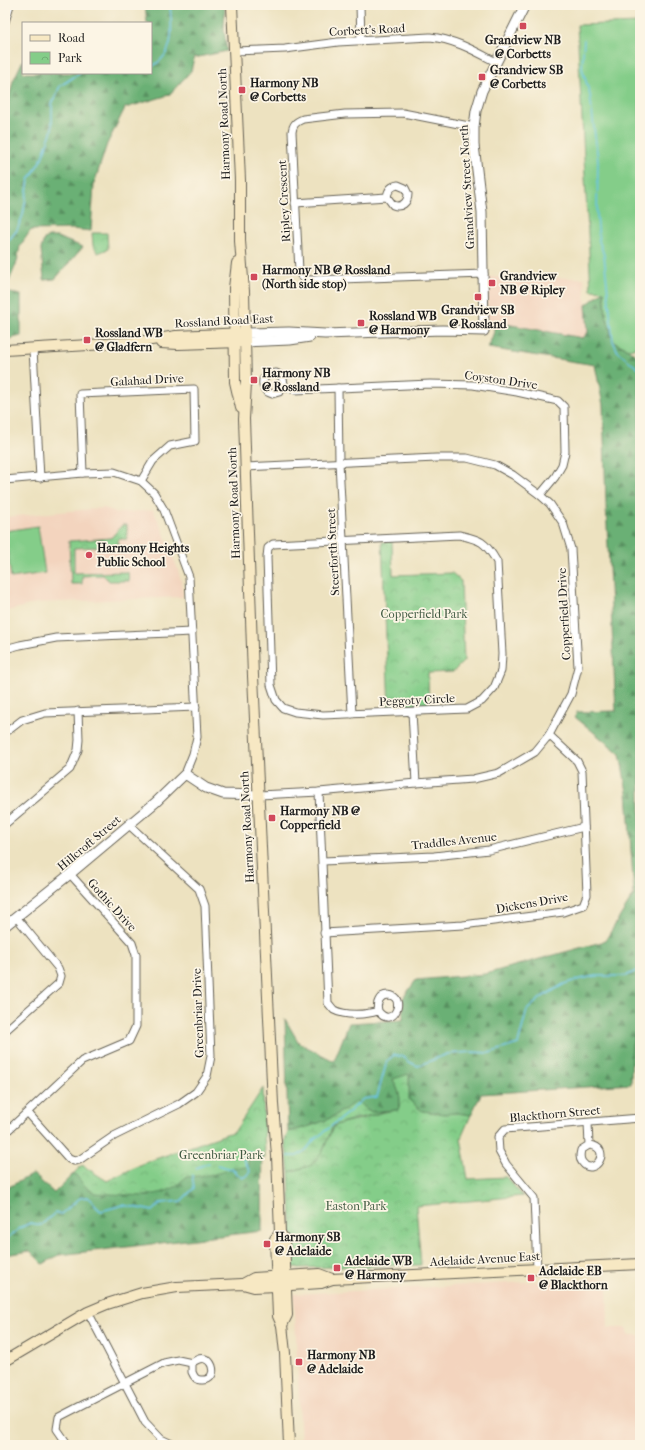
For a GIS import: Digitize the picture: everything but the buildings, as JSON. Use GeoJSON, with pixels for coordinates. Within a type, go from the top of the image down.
{"type":"FeatureCollection","features":[{"type":"Feature","properties":{"kind":"main road","name":"Harmony Road North"},"geometry":{"type":"LineString","coordinates":[[232,5],[240,180],[240,241],[244,291],[246,383],[244,419],[273,1096],[280,1233],[284,1239],[281,1281],[287,1315],[282,1325],[289,1445]]}},
{"type":"Feature","properties":{"kind":"main road","name":"Harmony Road North"},"geometry":{"type":"LineString","coordinates":[[240,241],[234,288],[234,338],[235,382],[244,419]]}},
{"type":"Feature","properties":{"kind":"main road","name":"Rossland Road East"},"geometry":{"type":"LineString","coordinates":[[5,350],[139,342],[176,336],[245,337]]}},
{"type":"Feature","properties":{"kind":"main road","name":"Adelaide Avenue East"},"geometry":{"type":"LineString","coordinates":[[6,1358],[88,1312],[125,1298],[159,1289],[243,1284],[254,1287],[319,1274],[332,1279],[640,1264]]}},
{"type":"Feature","properties":{"kind":"street"},"geometry":{"type":"LineString","coordinates":[[5,22],[10,5]]}},
{"type":"Feature","properties":{"kind":"street"},"geometry":{"type":"LineString","coordinates":[[360,5],[361,40]]}},
{"type":"Feature","properties":{"kind":"street","name":"Grandview Street North"},"geometry":{"type":"LineString","coordinates":[[484,331],[482,212],[474,145],[474,127],[479,100],[496,62],[525,5]]}},
{"type":"Feature","properties":{"kind":"street","name":"Corbett's Road"},"geometry":{"type":"LineString","coordinates":[[234,51],[284,49],[361,40],[440,38],[461,44],[496,62]]}},
{"type":"Feature","properties":{"kind":"street","name":"Ripley Crescent"},"geometry":{"type":"LineString","coordinates":[[474,127],[403,113],[345,114],[296,121],[292,132],[299,271],[301,275],[308,280],[484,274]]}},
{"type":"Feature","properties":{"kind":"street"},"geometry":{"type":"LineString","coordinates":[[295,203],[387,197]]}},
{"type":"Feature","properties":{"kind":"street","name":"Rossland Road East"},"geometry":{"type":"LineString","coordinates":[[245,337],[290,340],[325,334],[442,330],[484,331]]}},
{"type":"Feature","properties":{"kind":"street"},"geometry":{"type":"LineString","coordinates":[[34,349],[40,478]]}},
{"type":"Feature","properties":{"kind":"street","name":"Coyston Drive"},"geometry":{"type":"LineString","coordinates":[[284,387],[295,390],[430,384],[474,385],[558,401],[564,407],[565,452],[562,465],[555,477],[540,495]]}},
{"type":"Feature","properties":{"kind":"street","name":"Galahad Drive"},"geometry":{"type":"LineString","coordinates":[[83,473],[80,394],[194,388],[195,441],[170,446],[153,461],[141,481]]}},
{"type":"Feature","properties":{"kind":"street","name":"Steerforth Street"},"geometry":{"type":"LineString","coordinates":[[338,388],[339,462],[352,714]]}},
{"type":"Feature","properties":{"kind":"street","name":"Copperfield Drive"},"geometry":{"type":"LineString","coordinates":[[246,467],[339,462],[467,458],[495,465],[513,475],[550,504],[563,523],[571,549],[578,667],[571,694],[549,735],[534,752],[500,773],[473,779],[319,792],[259,794]]}},
{"type":"Feature","properties":{"kind":"street"},"geometry":{"type":"LineString","coordinates":[[5,480],[83,473],[114,472],[141,481],[154,493],[164,510],[189,577],[197,737],[193,754],[185,774],[206,788],[223,794],[259,794]]}},
{"type":"Feature","properties":{"kind":"street","name":"Peggoty Circle"},"geometry":{"type":"LineString","coordinates":[[459,535],[478,540],[490,549],[497,562],[502,654],[502,671],[494,688],[482,701],[467,709],[412,712],[323,715],[295,712],[283,708],[276,700],[272,685],[267,557],[268,548],[273,544],[459,535]]}},
{"type":"Feature","properties":{"kind":"street"},"geometry":{"type":"LineString","coordinates":[[5,649],[56,638],[192,632]]}},
{"type":"Feature","properties":{"kind":"street"},"geometry":{"type":"LineString","coordinates":[[5,733],[15,724],[32,716],[45,713],[196,707]]}},
{"type":"Feature","properties":{"kind":"street"},"geometry":{"type":"LineString","coordinates":[[5,824],[70,768],[78,750],[78,712]]}},
{"type":"Feature","properties":{"kind":"street"},"geometry":{"type":"LineString","coordinates":[[412,712],[416,783]]}},
{"type":"Feature","properties":{"kind":"street","name":"Dickens Drive"},"geometry":{"type":"LineString","coordinates":[[324,933],[463,925],[563,912],[583,905],[587,896],[582,771],[577,761],[549,735]]}},
{"type":"Feature","properties":{"kind":"street","name":"Hillcroft Street"},"geometry":{"type":"LineString","coordinates":[[5,926],[167,793],[185,774]]}},
{"type":"Feature","properties":{"kind":"street"},"geometry":{"type":"LineString","coordinates":[[319,792],[328,1002],[333,1010],[344,1013],[371,1014],[378,1011]]}},
{"type":"Feature","properties":{"kind":"street","name":"Greenbriar Drive"},"geometry":{"type":"LineString","coordinates":[[28,1113],[69,1159],[74,1161],[79,1160],[114,1136],[179,1104],[196,1092],[207,1076],[211,1056],[205,906],[199,889],[129,825]]}},
{"type":"Feature","properties":{"kind":"street","name":"Traddles Avenue"},"geometry":{"type":"LineString","coordinates":[[323,861],[434,856],[489,850],[584,827]]}},
{"type":"Feature","properties":{"kind":"street","name":"Gothic Drive"},"geometry":{"type":"LineString","coordinates":[[5,1133],[82,1061],[129,1041],[136,1026],[136,955],[132,942],[70,874]]}},
{"type":"Feature","properties":{"kind":"street"},"geometry":{"type":"LineString","coordinates":[[5,1031],[59,983],[61,976],[58,968],[16,917]]}},
{"type":"Feature","properties":{"kind":"street","name":"Blackthorn Street"},"geometry":{"type":"LineString","coordinates":[[537,1268],[534,1198],[506,1164],[499,1151],[498,1137],[505,1129],[640,1118]]}},
{"type":"Feature","properties":{"kind":"street"},"geometry":{"type":"LineString","coordinates":[[588,1123],[589,1145]]}},
{"type":"Feature","properties":{"kind":"street"},"geometry":{"type":"LineString","coordinates":[[88,1312],[145,1422],[161,1439],[174,1445]]}},
{"type":"Feature","properties":{"kind":"street"},"geometry":{"type":"LineString","coordinates":[[68,1445],[57,1429],[59,1417],[164,1363],[178,1360],[192,1363]]}},
{"type":"Feature","properties":{"kind":"shaded area"},"geometry":{"type":"Polygon","coordinates":[[[487,277],[584,278],[588,332],[583,338],[506,324],[487,323],[487,277]]]}},
{"type":"Feature","properties":{"kind":"shaded area","name":"Harmony Heights Public School"},"geometry":{"type":"Polygon","coordinates":[[[104,508],[118,513],[153,510],[162,528],[178,570],[182,585],[183,597],[36,603],[5,612],[5,517],[104,508]]]}},
{"type":"Feature","properties":{"kind":"shaded area"},"geometry":{"type":"Polygon","coordinates":[[[607,1278],[608,1328],[627,1328],[628,1335],[640,1335],[640,1445],[301,1445],[294,1294],[607,1278]]]}},
{"type":"Feature","properties":{"kind":"green space"},"geometry":{"type":"Polygon","coordinates":[[[145,5],[225,5],[224,30],[227,51],[194,58],[191,71],[169,95],[125,108],[107,144],[94,184],[91,231],[72,229],[31,230],[20,246],[17,262],[5,291],[5,118],[13,81],[22,62],[22,74],[152,74],[152,22],[147,22],[145,5]]]}},
{"type":"Feature","properties":{"kind":"green space"},"geometry":{"type":"Polygon","coordinates":[[[640,23],[640,347],[628,349],[614,342],[606,315],[604,291],[591,290],[577,25],[640,23]]]}},
{"type":"Feature","properties":{"kind":"green space"},"geometry":{"type":"Polygon","coordinates":[[[92,233],[107,233],[108,249],[98,253],[93,246],[92,233]]]}},
{"type":"Feature","properties":{"kind":"green space"},"geometry":{"type":"Polygon","coordinates":[[[49,237],[57,237],[83,247],[55,279],[44,280],[41,249],[44,239],[49,237]]]}},
{"type":"Feature","properties":{"kind":"green space"},"geometry":{"type":"Polygon","coordinates":[[[604,291],[606,315],[614,342],[628,349],[640,358],[640,1022],[632,1044],[631,1084],[481,1094],[471,1115],[457,1113],[444,1114],[422,1111],[409,1100],[409,1075],[393,1079],[400,1098],[398,1110],[371,1112],[356,1101],[324,1121],[288,1132],[285,1019],[299,1043],[334,1061],[349,1023],[403,1020],[403,998],[416,980],[485,974],[605,941],[634,894],[627,792],[620,754],[575,717],[577,712],[616,711],[606,505],[603,405],[595,365],[488,348],[494,332],[494,323],[583,338],[588,332],[586,305],[604,291]]]}},
{"type":"Feature","properties":{"kind":"green space"},"geometry":{"type":"Polygon","coordinates":[[[5,292],[21,295],[21,336],[5,340],[5,292]]]}},
{"type":"Feature","properties":{"kind":"green space"},"geometry":{"type":"Polygon","coordinates":[[[122,525],[127,525],[127,539],[118,539],[118,546],[74,548],[74,573],[128,572],[129,581],[109,581],[103,575],[82,576],[82,584],[71,584],[69,541],[111,538],[122,525]]]}},
{"type":"Feature","properties":{"kind":"green space"},"geometry":{"type":"Polygon","coordinates":[[[38,526],[45,573],[11,578],[5,531],[38,526]]]}},
{"type":"Feature","properties":{"kind":"green space","name":"Copperfield Park"},"geometry":{"type":"Polygon","coordinates":[[[392,541],[393,575],[452,573],[461,581],[464,661],[453,672],[428,673],[429,707],[389,709],[382,542],[392,541]]]}},
{"type":"Feature","properties":{"kind":"green space"},"geometry":{"type":"Polygon","coordinates":[[[640,1022],[640,1059],[631,1064],[632,1044],[640,1022]]]}},
{"type":"Feature","properties":{"kind":"green space","name":"Easton Park"},"geometry":{"type":"Polygon","coordinates":[[[409,1074],[409,1100],[422,1111],[444,1114],[457,1113],[471,1115],[461,1138],[468,1179],[506,1177],[523,1196],[416,1206],[421,1265],[293,1267],[289,1172],[310,1166],[322,1153],[333,1127],[379,1113],[398,1110],[400,1098],[393,1079],[409,1074]]]}},
{"type":"Feature","properties":{"kind":"green space","name":"Greenbriar Park"},"geometry":{"type":"Polygon","coordinates":[[[263,1088],[265,1158],[248,1154],[249,1160],[246,1167],[236,1168],[211,1175],[186,1177],[175,1187],[164,1192],[144,1196],[94,1193],[85,1186],[74,1173],[82,1165],[107,1181],[144,1163],[235,1131],[263,1088]]]}},
{"type":"Feature","properties":{"kind":"green space"},"geometry":{"type":"Polygon","coordinates":[[[356,1101],[371,1112],[385,1111],[333,1126],[322,1153],[310,1166],[289,1172],[285,1140],[288,1132],[324,1121],[356,1101]]]}},
{"type":"Feature","properties":{"kind":"green space"},"geometry":{"type":"Polygon","coordinates":[[[263,1126],[262,1231],[59,1255],[43,1264],[30,1251],[5,1255],[5,1189],[33,1174],[54,1193],[74,1173],[85,1186],[186,1177],[263,1126]]]}},
{"type":"Feature","properties":{"kind":"waterway"},"geometry":{"type":"LineString","coordinates":[[152,66],[159,62],[169,48],[171,40],[170,5]]}},
{"type":"Feature","properties":{"kind":"waterway"},"geometry":{"type":"LineString","coordinates":[[584,40],[582,68],[590,95],[598,161],[597,214],[599,241],[604,255],[613,341],[618,352],[640,370]]}},
{"type":"Feature","properties":{"kind":"waterway"},"geometry":{"type":"LineString","coordinates":[[5,245],[17,230],[23,215],[29,180],[42,158],[52,130],[52,104],[60,86],[78,74]]}},
{"type":"Feature","properties":{"kind":"waterway"},"geometry":{"type":"LineString","coordinates":[[288,1156],[297,1156],[306,1150],[314,1140],[363,1099],[377,1097],[387,1061],[394,1055],[405,1057],[407,1061],[418,1066],[447,1054],[472,1052],[489,1053],[518,1044],[527,1010],[542,997],[564,984],[576,980],[595,976],[626,976],[640,969]]}},
{"type":"Feature","properties":{"kind":"waterway"},"geometry":{"type":"LineString","coordinates":[[217,1165],[232,1169],[242,1178],[248,1175],[250,1171],[240,1153],[241,1150],[262,1156]]}},
{"type":"Feature","properties":{"kind":"waterway"},"geometry":{"type":"LineString","coordinates":[[196,1168],[209,1163]]}},
{"type":"Feature","properties":{"kind":"waterway"},"geometry":{"type":"LineString","coordinates":[[5,1240],[20,1228],[30,1223],[41,1225],[56,1212],[61,1214],[80,1198],[88,1197],[101,1211],[123,1205],[153,1211],[161,1203],[181,1201],[194,1188],[192,1175]]}},
{"type":"Feature","properties":{"kind":"place","name":"Grandview NB @ Corbetts"},"geometry":{"type":"Point","coordinates":[523,26]}},
{"type":"Feature","properties":{"kind":"place","name":"Grandview SB @ Corbetts"},"geometry":{"type":"Point","coordinates":[482,77]}},
{"type":"Feature","properties":{"kind":"place","name":"Harmony NB @ Corbetts"},"geometry":{"type":"Point","coordinates":[242,90]}},
{"type":"Feature","properties":{"kind":"place","name":"Harmony NB @ Rossland (North side stop)"},"geometry":{"type":"Point","coordinates":[254,277]}},
{"type":"Feature","properties":{"kind":"place","name":"Grandview NB @ Ripley"},"geometry":{"type":"Point","coordinates":[492,283]}},
{"type":"Feature","properties":{"kind":"place","name":"Grandview SB @ Rossland"},"geometry":{"type":"Point","coordinates":[478,297]}},
{"type":"Feature","properties":{"kind":"place","name":"Rossland WB @ Harmony"},"geometry":{"type":"Point","coordinates":[361,323]}},
{"type":"Feature","properties":{"kind":"place","name":"Rossland WB @ Gladfern"},"geometry":{"type":"Point","coordinates":[87,340]}},
{"type":"Feature","properties":{"kind":"place","name":"Harmony NB @ Rossland"},"geometry":{"type":"Point","coordinates":[254,380]}},
{"type":"Feature","properties":{"kind":"place","name":"Harmony Heights Public School"},"geometry":{"type":"Point","coordinates":[89,555]}},
{"type":"Feature","properties":{"kind":"place","name":"Harmony NB @ Copperfield"},"geometry":{"type":"Point","coordinates":[272,818]}},
{"type":"Feature","properties":{"kind":"place","name":"Harmony SB @ Adelaide"},"geometry":{"type":"Point","coordinates":[267,1244]}},
{"type":"Feature","properties":{"kind":"place","name":"Adelaide WB @ Harmony"},"geometry":{"type":"Point","coordinates":[337,1268]}},
{"type":"Feature","properties":{"kind":"place","name":"Adelaide EB @ Blackthorn"},"geometry":{"type":"Point","coordinates":[531,1278]}},
{"type":"Feature","properties":{"kind":"place","name":"Harmony NB @ Adelaide"},"geometry":{"type":"Point","coordinates":[299,1362]}}]}
